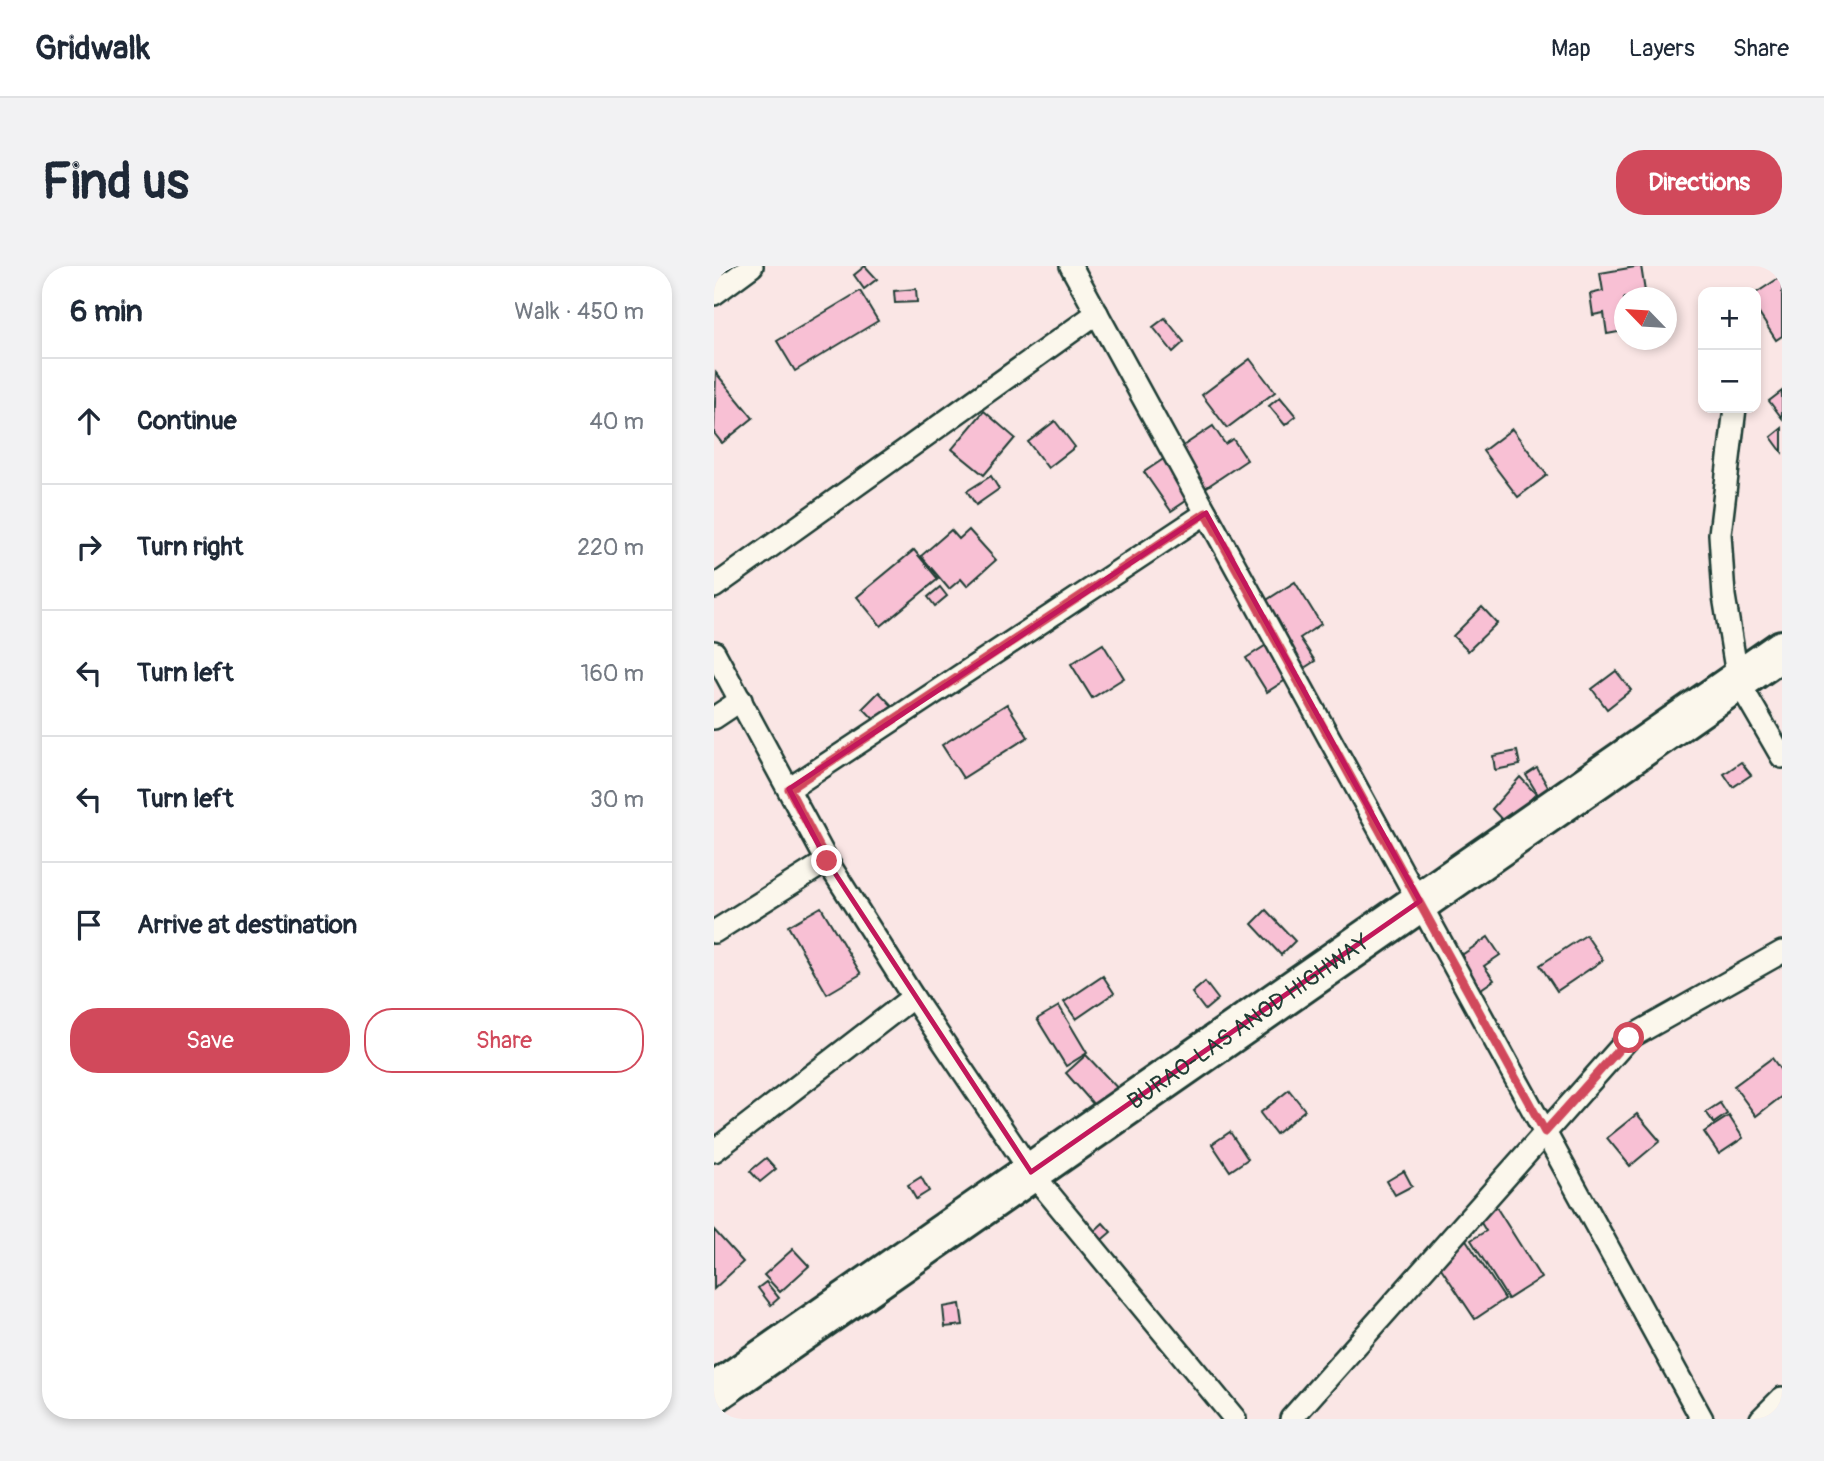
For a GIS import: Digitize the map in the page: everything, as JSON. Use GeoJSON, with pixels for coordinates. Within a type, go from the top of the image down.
{"type":"FeatureCollection","features":[{"type":"Feature","properties":{"kind":"highway","name":"BURAO-LAS ANOD HIGHWAY"},"geometry":{"type":"LineString","coordinates":[[714,1394],[1782,650]]}},
{"type":"Feature","properties":{"kind":"street"},"geometry":{"type":"LineString","coordinates":[[714,294],[752,266]]}},
{"type":"Feature","properties":{"kind":"street"},"geometry":{"type":"LineString","coordinates":[[1071,266],[1702,1419]]}},
{"type":"Feature","properties":{"kind":"street"},"geometry":{"type":"LineString","coordinates":[[714,587],[1097,313]]}},
{"type":"Feature","properties":{"kind":"street"},"geometry":{"type":"LineString","coordinates":[[1734,413],[1720,534],[1724,596],[1738,681],[1782,757]]}},
{"type":"Feature","properties":{"kind":"street"},"geometry":{"type":"LineString","coordinates":[[789,789],[1206,513]]}},
{"type":"Feature","properties":{"kind":"street"},"geometry":{"type":"LineString","coordinates":[[714,652],[827,861],[913,997],[1031,1172],[1235,1419]]}},
{"type":"Feature","properties":{"kind":"street"},"geometry":{"type":"LineString","coordinates":[[714,718],[741,700]]}},
{"type":"Feature","properties":{"kind":"street"},"geometry":{"type":"LineString","coordinates":[[714,932],[827,861]]}},
{"type":"Feature","properties":{"kind":"street"},"geometry":{"type":"LineString","coordinates":[[1291,1419],[1629,1038],[1782,952]]}},
{"type":"Feature","properties":{"kind":"street"},"geometry":{"type":"LineString","coordinates":[[714,1152],[913,997]]}},
{"type":"Feature","properties":{"kind":"street"},"geometry":{"type":"LineString","coordinates":[[1761,1419],[1782,1398]]}},
{"type":"Feature","properties":{"kind":"highlighted area"},"geometry":{"type":"Polygon","coordinates":[[[1206,513],[1420,901],[1031,1172],[827,861],[789,789],[1206,513]]]}},
{"type":"Feature","properties":{"kind":"building"},"geometry":{"type":"Polygon","coordinates":[[[865,266],[877,279],[864,289],[854,275],[865,266]]]}},
{"type":"Feature","properties":{"kind":"building"},"geometry":{"type":"Polygon","coordinates":[[[1641,266],[1644,287],[1614,287],[1614,333],[1607,334],[1604,313],[1593,315],[1590,294],[1603,291],[1600,273],[1641,266]]]}},
{"type":"Feature","properties":{"kind":"building"},"geometry":{"type":"Polygon","coordinates":[[[1782,276],[1782,336],[1776,340],[1761,317],[1761,290],[1782,276]]]}},
{"type":"Feature","properties":{"kind":"building"},"geometry":{"type":"Polygon","coordinates":[[[916,289],[917,302],[895,303],[894,291],[916,289]]]}},
{"type":"Feature","properties":{"kind":"building"},"geometry":{"type":"Polygon","coordinates":[[[860,291],[878,321],[795,371],[777,341],[860,291]]]}},
{"type":"Feature","properties":{"kind":"building"},"geometry":{"type":"Polygon","coordinates":[[[1165,318],[1184,342],[1173,352],[1153,327],[1165,318]]]}},
{"type":"Feature","properties":{"kind":"building"},"geometry":{"type":"Polygon","coordinates":[[[1250,359],[1275,392],[1227,428],[1202,395],[1250,359]]]}},
{"type":"Feature","properties":{"kind":"building"},"geometry":{"type":"Polygon","coordinates":[[[716,373],[753,418],[722,443],[714,433],[716,373]]]}},
{"type":"Feature","properties":{"kind":"building"},"geometry":{"type":"Polygon","coordinates":[[[1782,391],[1782,418],[1769,401],[1782,391]]]}},
{"type":"Feature","properties":{"kind":"building"},"geometry":{"type":"Polygon","coordinates":[[[1280,397],[1296,416],[1285,425],[1269,406],[1280,397]]]}},
{"type":"Feature","properties":{"kind":"building"},"geometry":{"type":"Polygon","coordinates":[[[984,411],[1015,438],[984,475],[952,449],[984,411]]]}},
{"type":"Feature","properties":{"kind":"building"},"geometry":{"type":"Polygon","coordinates":[[[1055,421],[1075,447],[1048,468],[1028,442],[1055,421]]]}},
{"type":"Feature","properties":{"kind":"building"},"geometry":{"type":"Polygon","coordinates":[[[1213,426],[1225,444],[1233,439],[1247,460],[1171,511],[1144,472],[1213,426]]]}},
{"type":"Feature","properties":{"kind":"building"},"geometry":{"type":"Polygon","coordinates":[[[1782,428],[1782,452],[1771,437],[1782,428]]]}},
{"type":"Feature","properties":{"kind":"building"},"geometry":{"type":"Polygon","coordinates":[[[1512,429],[1547,475],[1518,497],[1483,451],[1512,429]]]}},
{"type":"Feature","properties":{"kind":"building"},"geometry":{"type":"Polygon","coordinates":[[[991,476],[999,489],[976,505],[967,491],[991,476]]]}},
{"type":"Feature","properties":{"kind":"building"},"geometry":{"type":"Polygon","coordinates":[[[951,530],[959,539],[969,530],[996,560],[967,586],[961,579],[949,589],[921,556],[951,530]]]}},
{"type":"Feature","properties":{"kind":"building"},"geometry":{"type":"Polygon","coordinates":[[[914,550],[938,579],[881,626],[857,597],[914,550]]]}},
{"type":"Feature","properties":{"kind":"building"},"geometry":{"type":"Polygon","coordinates":[[[1295,582],[1321,624],[1300,638],[1315,661],[1267,692],[1246,658],[1282,635],[1262,603],[1295,582]]]}},
{"type":"Feature","properties":{"kind":"building"},"geometry":{"type":"Polygon","coordinates":[[[940,587],[947,596],[935,606],[928,597],[940,587]]]}},
{"type":"Feature","properties":{"kind":"building"},"geometry":{"type":"Polygon","coordinates":[[[1482,607],[1497,623],[1468,651],[1453,636],[1482,607]]]}},
{"type":"Feature","properties":{"kind":"building"},"geometry":{"type":"Polygon","coordinates":[[[1103,644],[1124,678],[1092,698],[1071,664],[1103,644]]]}},
{"type":"Feature","properties":{"kind":"building"},"geometry":{"type":"Polygon","coordinates":[[[1616,671],[1631,690],[1607,709],[1592,689],[1616,671]]]}},
{"type":"Feature","properties":{"kind":"building"},"geometry":{"type":"Polygon","coordinates":[[[879,692],[900,714],[884,730],[863,708],[879,692]]]}},
{"type":"Feature","properties":{"kind":"building"},"geometry":{"type":"Polygon","coordinates":[[[1007,704],[1028,737],[963,778],[942,745],[1007,704]]]}},
{"type":"Feature","properties":{"kind":"building"},"geometry":{"type":"Polygon","coordinates":[[[1517,751],[1520,765],[1495,770],[1493,756],[1517,751]]]}},
{"type":"Feature","properties":{"kind":"building"},"geometry":{"type":"Polygon","coordinates":[[[1741,762],[1751,775],[1733,787],[1724,774],[1741,762]]]}},
{"type":"Feature","properties":{"kind":"building"},"geometry":{"type":"Polygon","coordinates":[[[1537,768],[1551,792],[1540,798],[1526,775],[1537,768]]]}},
{"type":"Feature","properties":{"kind":"building"},"geometry":{"type":"Polygon","coordinates":[[[1520,777],[1536,794],[1506,824],[1492,809],[1520,777]]]}},
{"type":"Feature","properties":{"kind":"building"},"geometry":{"type":"Polygon","coordinates":[[[821,907],[861,974],[827,994],[788,926],[821,907]]]}},
{"type":"Feature","properties":{"kind":"building"},"geometry":{"type":"Polygon","coordinates":[[[1266,910],[1295,941],[1281,955],[1252,924],[1266,910]]]}},
{"type":"Feature","properties":{"kind":"building"},"geometry":{"type":"Polygon","coordinates":[[[1586,935],[1603,960],[1557,991],[1540,965],[1586,935]]]}},
{"type":"Feature","properties":{"kind":"building"},"geometry":{"type":"Polygon","coordinates":[[[1488,937],[1500,955],[1484,966],[1494,980],[1465,1000],[1459,957],[1488,937]]]}},
{"type":"Feature","properties":{"kind":"building"},"geometry":{"type":"Polygon","coordinates":[[[1103,976],[1114,993],[1076,1019],[1064,1002],[1103,976]]]}},
{"type":"Feature","properties":{"kind":"building"},"geometry":{"type":"Polygon","coordinates":[[[1205,982],[1218,999],[1205,1010],[1192,993],[1205,982]]]}},
{"type":"Feature","properties":{"kind":"building"},"geometry":{"type":"Polygon","coordinates":[[[1059,1006],[1087,1053],[1066,1066],[1037,1019],[1059,1006]]]}},
{"type":"Feature","properties":{"kind":"building"},"geometry":{"type":"Polygon","coordinates":[[[1086,1055],[1124,1095],[1102,1114],[1066,1073],[1086,1055]]]}},
{"type":"Feature","properties":{"kind":"building"},"geometry":{"type":"Polygon","coordinates":[[[1772,1058],[1782,1072],[1782,1096],[1756,1116],[1734,1086],[1772,1058]]]}},
{"type":"Feature","properties":{"kind":"building"},"geometry":{"type":"Polygon","coordinates":[[[1289,1090],[1305,1110],[1276,1134],[1260,1113],[1289,1090]]]}},
{"type":"Feature","properties":{"kind":"building"},"geometry":{"type":"Polygon","coordinates":[[[1720,1103],[1727,1114],[1714,1123],[1706,1112],[1720,1103]]]}},
{"type":"Feature","properties":{"kind":"building"},"geometry":{"type":"Polygon","coordinates":[[[1637,1114],[1660,1141],[1630,1166],[1607,1138],[1637,1114]]]}},
{"type":"Feature","properties":{"kind":"building"},"geometry":{"type":"Polygon","coordinates":[[[1729,1116],[1743,1138],[1719,1154],[1704,1132],[1729,1116]]]}},
{"type":"Feature","properties":{"kind":"building"},"geometry":{"type":"Polygon","coordinates":[[[1230,1132],[1248,1159],[1230,1171],[1212,1144],[1230,1132]]]}},
{"type":"Feature","properties":{"kind":"building"},"geometry":{"type":"Polygon","coordinates":[[[766,1158],[776,1169],[760,1182],[750,1171],[766,1158]]]}},
{"type":"Feature","properties":{"kind":"building"},"geometry":{"type":"Polygon","coordinates":[[[1404,1171],[1412,1186],[1395,1195],[1387,1181],[1404,1171]]]}},
{"type":"Feature","properties":{"kind":"building"},"geometry":{"type":"Polygon","coordinates":[[[921,1177],[929,1191],[916,1199],[908,1185],[921,1177]]]}},
{"type":"Feature","properties":{"kind":"building"},"geometry":{"type":"Polygon","coordinates":[[[1493,1202],[1541,1278],[1508,1299],[1471,1240],[1486,1231],[1475,1213],[1493,1202]]]}},
{"type":"Feature","properties":{"kind":"building"},"geometry":{"type":"Polygon","coordinates":[[[1103,1223],[1111,1232],[1097,1244],[1090,1235],[1103,1223]]]}},
{"type":"Feature","properties":{"kind":"building"},"geometry":{"type":"Polygon","coordinates":[[[1459,1229],[1505,1299],[1475,1319],[1429,1250],[1459,1229]]]}},
{"type":"Feature","properties":{"kind":"building"},"geometry":{"type":"Polygon","coordinates":[[[714,1230],[743,1262],[714,1289],[714,1230]]]}},
{"type":"Feature","properties":{"kind":"building"},"geometry":{"type":"Polygon","coordinates":[[[793,1249],[809,1266],[780,1292],[764,1275],[793,1249]]]}},
{"type":"Feature","properties":{"kind":"building"},"geometry":{"type":"Polygon","coordinates":[[[766,1282],[779,1298],[771,1305],[758,1288],[766,1282]]]}},
{"type":"Feature","properties":{"kind":"building"},"geometry":{"type":"Polygon","coordinates":[[[960,1304],[963,1325],[945,1327],[943,1307],[960,1304]]]}},
{"type":"Feature","properties":{"kind":"route"},"geometry":{"type":"LineString","coordinates":[[827,861],[789,789],[1206,513],[1545,1132],[1629,1038]]}}]}
